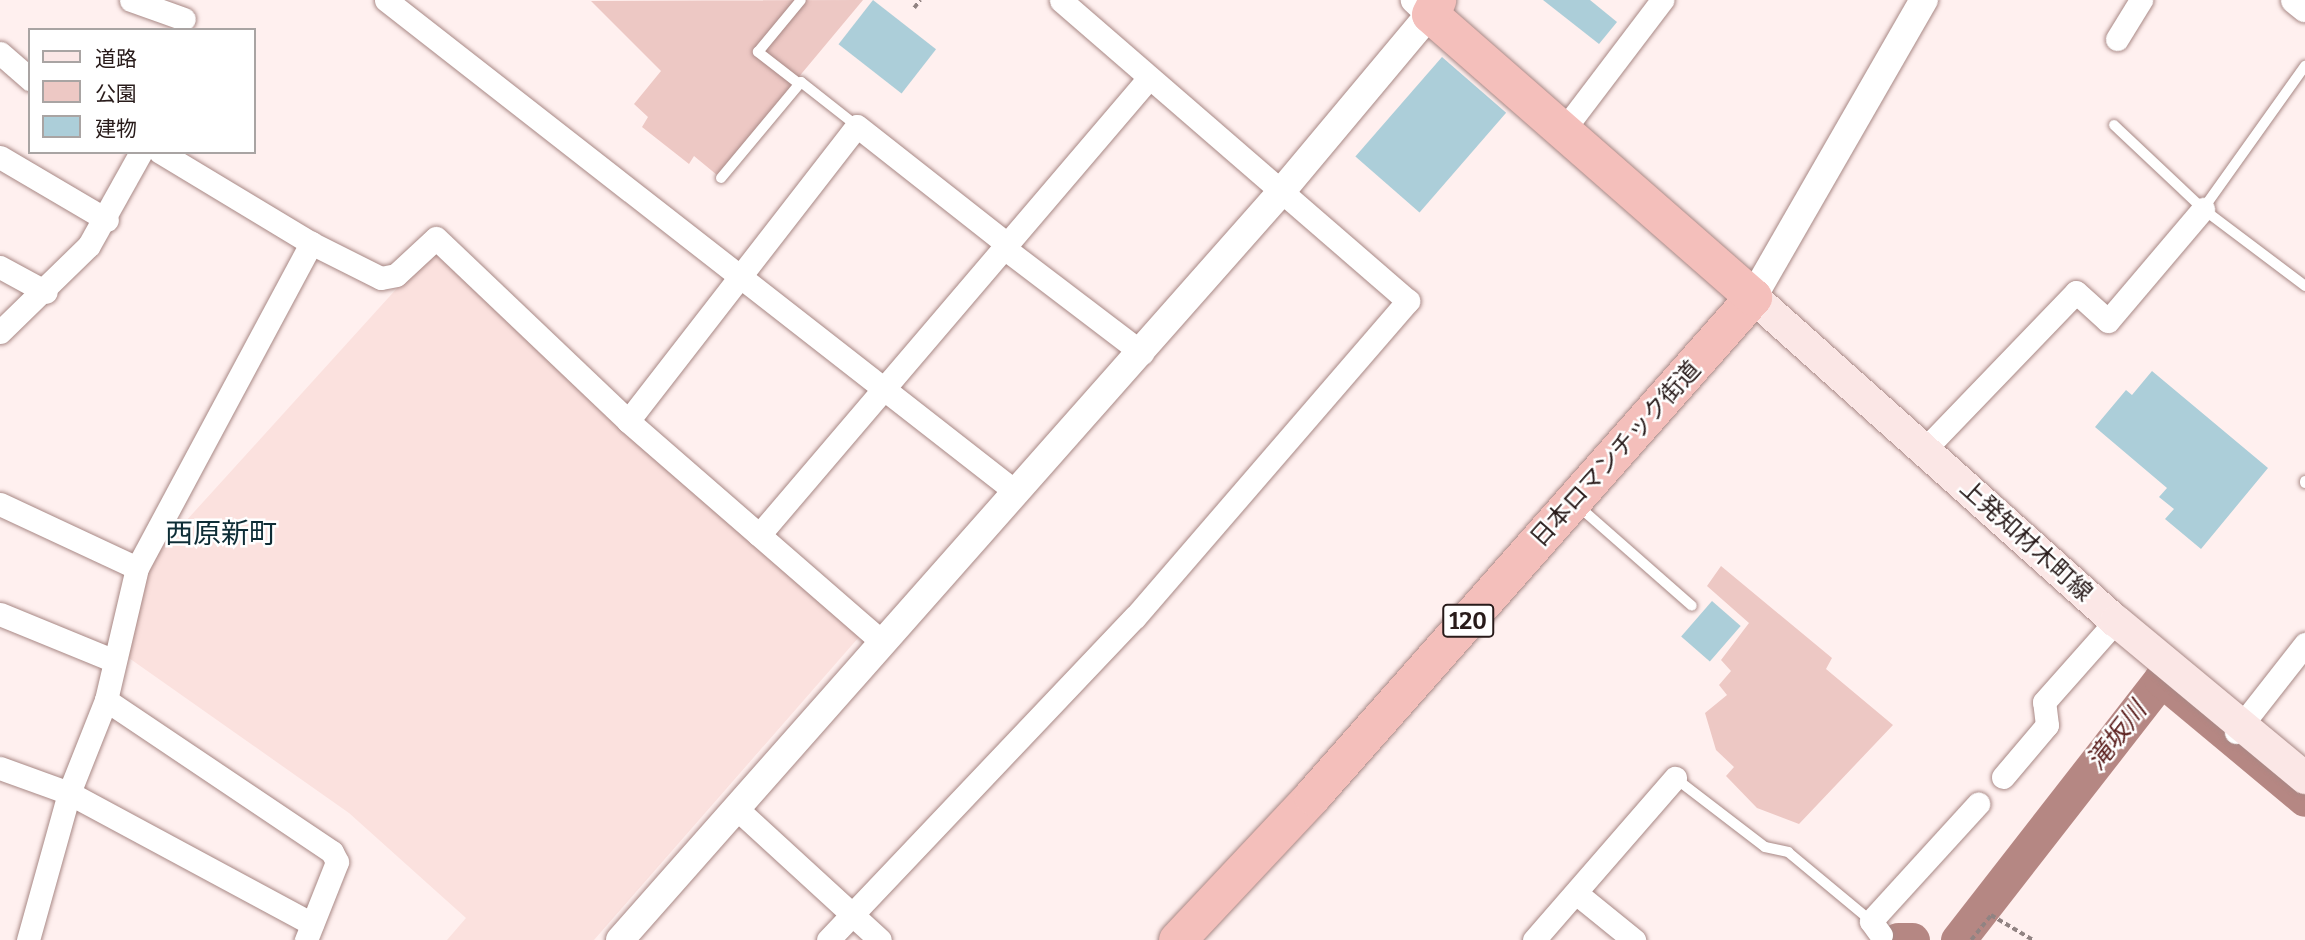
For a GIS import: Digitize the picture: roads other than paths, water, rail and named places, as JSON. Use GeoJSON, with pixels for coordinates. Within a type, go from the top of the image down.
{"type":"FeatureCollection","features":[{"type":"Feature","properties":{"kind":"highway"},"geometry":{"type":"LineString","coordinates":[[1427,5],[1754,297]]}},
{"type":"Feature","properties":{"kind":"highway","name":"日本ロマンチック街道"},"geometry":{"type":"LineString","coordinates":[[1177,940],[1574,501],[1754,297]]}},
{"type":"Feature","properties":{"kind":"main road","name":"上発知材木町線"},"geometry":{"type":"LineString","coordinates":[[1754,297],[2238,728],[2305,778]]}},
{"type":"Feature","properties":{"kind":"street"},"geometry":{"type":"LineString","coordinates":[[131,0],[185,16]]}},
{"type":"Feature","properties":{"kind":"street"},"geometry":{"type":"LineString","coordinates":[[386,0],[741,274],[1016,492]]}},
{"type":"Feature","properties":{"kind":"street"},"geometry":{"type":"LineString","coordinates":[[828,940],[1135,617],[1408,301],[1281,192],[1156,79],[1148,79],[1061,0]]}},
{"type":"Feature","properties":{"kind":"street"},"geometry":{"type":"LineString","coordinates":[[1565,128],[1662,0]]}},
{"type":"Feature","properties":{"kind":"street"},"geometry":{"type":"LineString","coordinates":[[1754,297],[1924,0]]}},
{"type":"Feature","properties":{"kind":"street"},"geometry":{"type":"LineString","coordinates":[[2117,39],[2141,0]]}},
{"type":"Feature","properties":{"kind":"street"},"geometry":{"type":"LineString","coordinates":[[2295,0],[2305,8]]}},
{"type":"Feature","properties":{"kind":"street"},"geometry":{"type":"LineString","coordinates":[[620,940],[881,641],[1142,353],[1281,192],[1427,5]]}},
{"type":"Feature","properties":{"kind":"street"},"geometry":{"type":"LineString","coordinates":[[0,53],[28,77]]}},
{"type":"Feature","properties":{"kind":"street"},"geometry":{"type":"LineString","coordinates":[[758,535],[1148,79]]}},
{"type":"Feature","properties":{"kind":"street"},"geometry":{"type":"LineString","coordinates":[[628,421],[857,126],[1142,353]]}},
{"type":"Feature","properties":{"kind":"street"},"geometry":{"type":"LineString","coordinates":[[0,332],[46,292],[107,220],[140,154]]}},
{"type":"Feature","properties":{"kind":"street"},"geometry":{"type":"LineString","coordinates":[[163,154],[311,243],[381,278],[396,275],[436,237],[628,421],[881,641]]}},
{"type":"Feature","properties":{"kind":"street"},"geometry":{"type":"LineString","coordinates":[[0,158],[107,220]]}},
{"type":"Feature","properties":{"kind":"street"},"geometry":{"type":"LineString","coordinates":[[1924,450],[2076,292],[2108,321],[2203,209]]}},
{"type":"Feature","properties":{"kind":"street"},"geometry":{"type":"LineString","coordinates":[[28,940],[69,793],[106,700],[112,660],[137,568],[311,243]]}},
{"type":"Feature","properties":{"kind":"street"},"geometry":{"type":"LineString","coordinates":[[0,267],[46,292]]}},
{"type":"Feature","properties":{"kind":"street"},"geometry":{"type":"LineString","coordinates":[[0,504],[137,568]]}},
{"type":"Feature","properties":{"kind":"street"},"geometry":{"type":"LineString","coordinates":[[0,614],[112,660]]}},
{"type":"Feature","properties":{"kind":"street"},"geometry":{"type":"LineString","coordinates":[[2003,777],[2047,725],[2044,702],[2116,621]]}},
{"type":"Feature","properties":{"kind":"street"},"geometry":{"type":"LineString","coordinates":[[2238,728],[2305,644]]}},
{"type":"Feature","properties":{"kind":"street"},"geometry":{"type":"LineString","coordinates":[[0,768],[69,793],[309,932],[337,862],[332,852],[106,700]]}},
{"type":"Feature","properties":{"kind":"street"},"geometry":{"type":"LineString","coordinates":[[1534,940],[1675,778]]}},
{"type":"Feature","properties":{"kind":"street"},"geometry":{"type":"LineString","coordinates":[[1878,934],[1978,804]]}},
{"type":"Feature","properties":{"kind":"street"},"geometry":{"type":"LineString","coordinates":[[736,808],[880,940]]}},
{"type":"Feature","properties":{"kind":"street"},"geometry":{"type":"LineString","coordinates":[[1576,893],[1634,940]]}},
{"type":"Feature","properties":{"kind":"lane"},"geometry":{"type":"LineString","coordinates":[[801,0],[758,52],[857,126]]}},
{"type":"Feature","properties":{"kind":"lane"},"geometry":{"type":"LineString","coordinates":[[2203,209],[2305,66]]}},
{"type":"Feature","properties":{"kind":"lane"},"geometry":{"type":"LineString","coordinates":[[721,178],[798,83]]}},
{"type":"Feature","properties":{"kind":"lane"},"geometry":{"type":"LineString","coordinates":[[2114,125],[2203,209],[2305,286]]}},
{"type":"Feature","properties":{"kind":"lane"},"geometry":{"type":"LineString","coordinates":[[1574,501],[1692,606]]}},
{"type":"Feature","properties":{"kind":"lane"},"geometry":{"type":"LineString","coordinates":[[1675,778],[1765,847],[1788,852],[1878,934]]}},
{"type":"Feature","properties":{"kind":"waterway","name":"滝坂川"},"geometry":{"type":"LineString","coordinates":[[1958,940],[2161,679],[2305,799]]}},
{"type":"Feature","properties":{"kind":"waterway","name":"滝坂川"},"geometry":{"type":"LineString","coordinates":[[1898,940],[1912,940]]}},
{"type":"Feature","properties":{"kind":"district","name":"西原新町"},"geometry":{"type":"Point","coordinates":[221,534]}}]}
